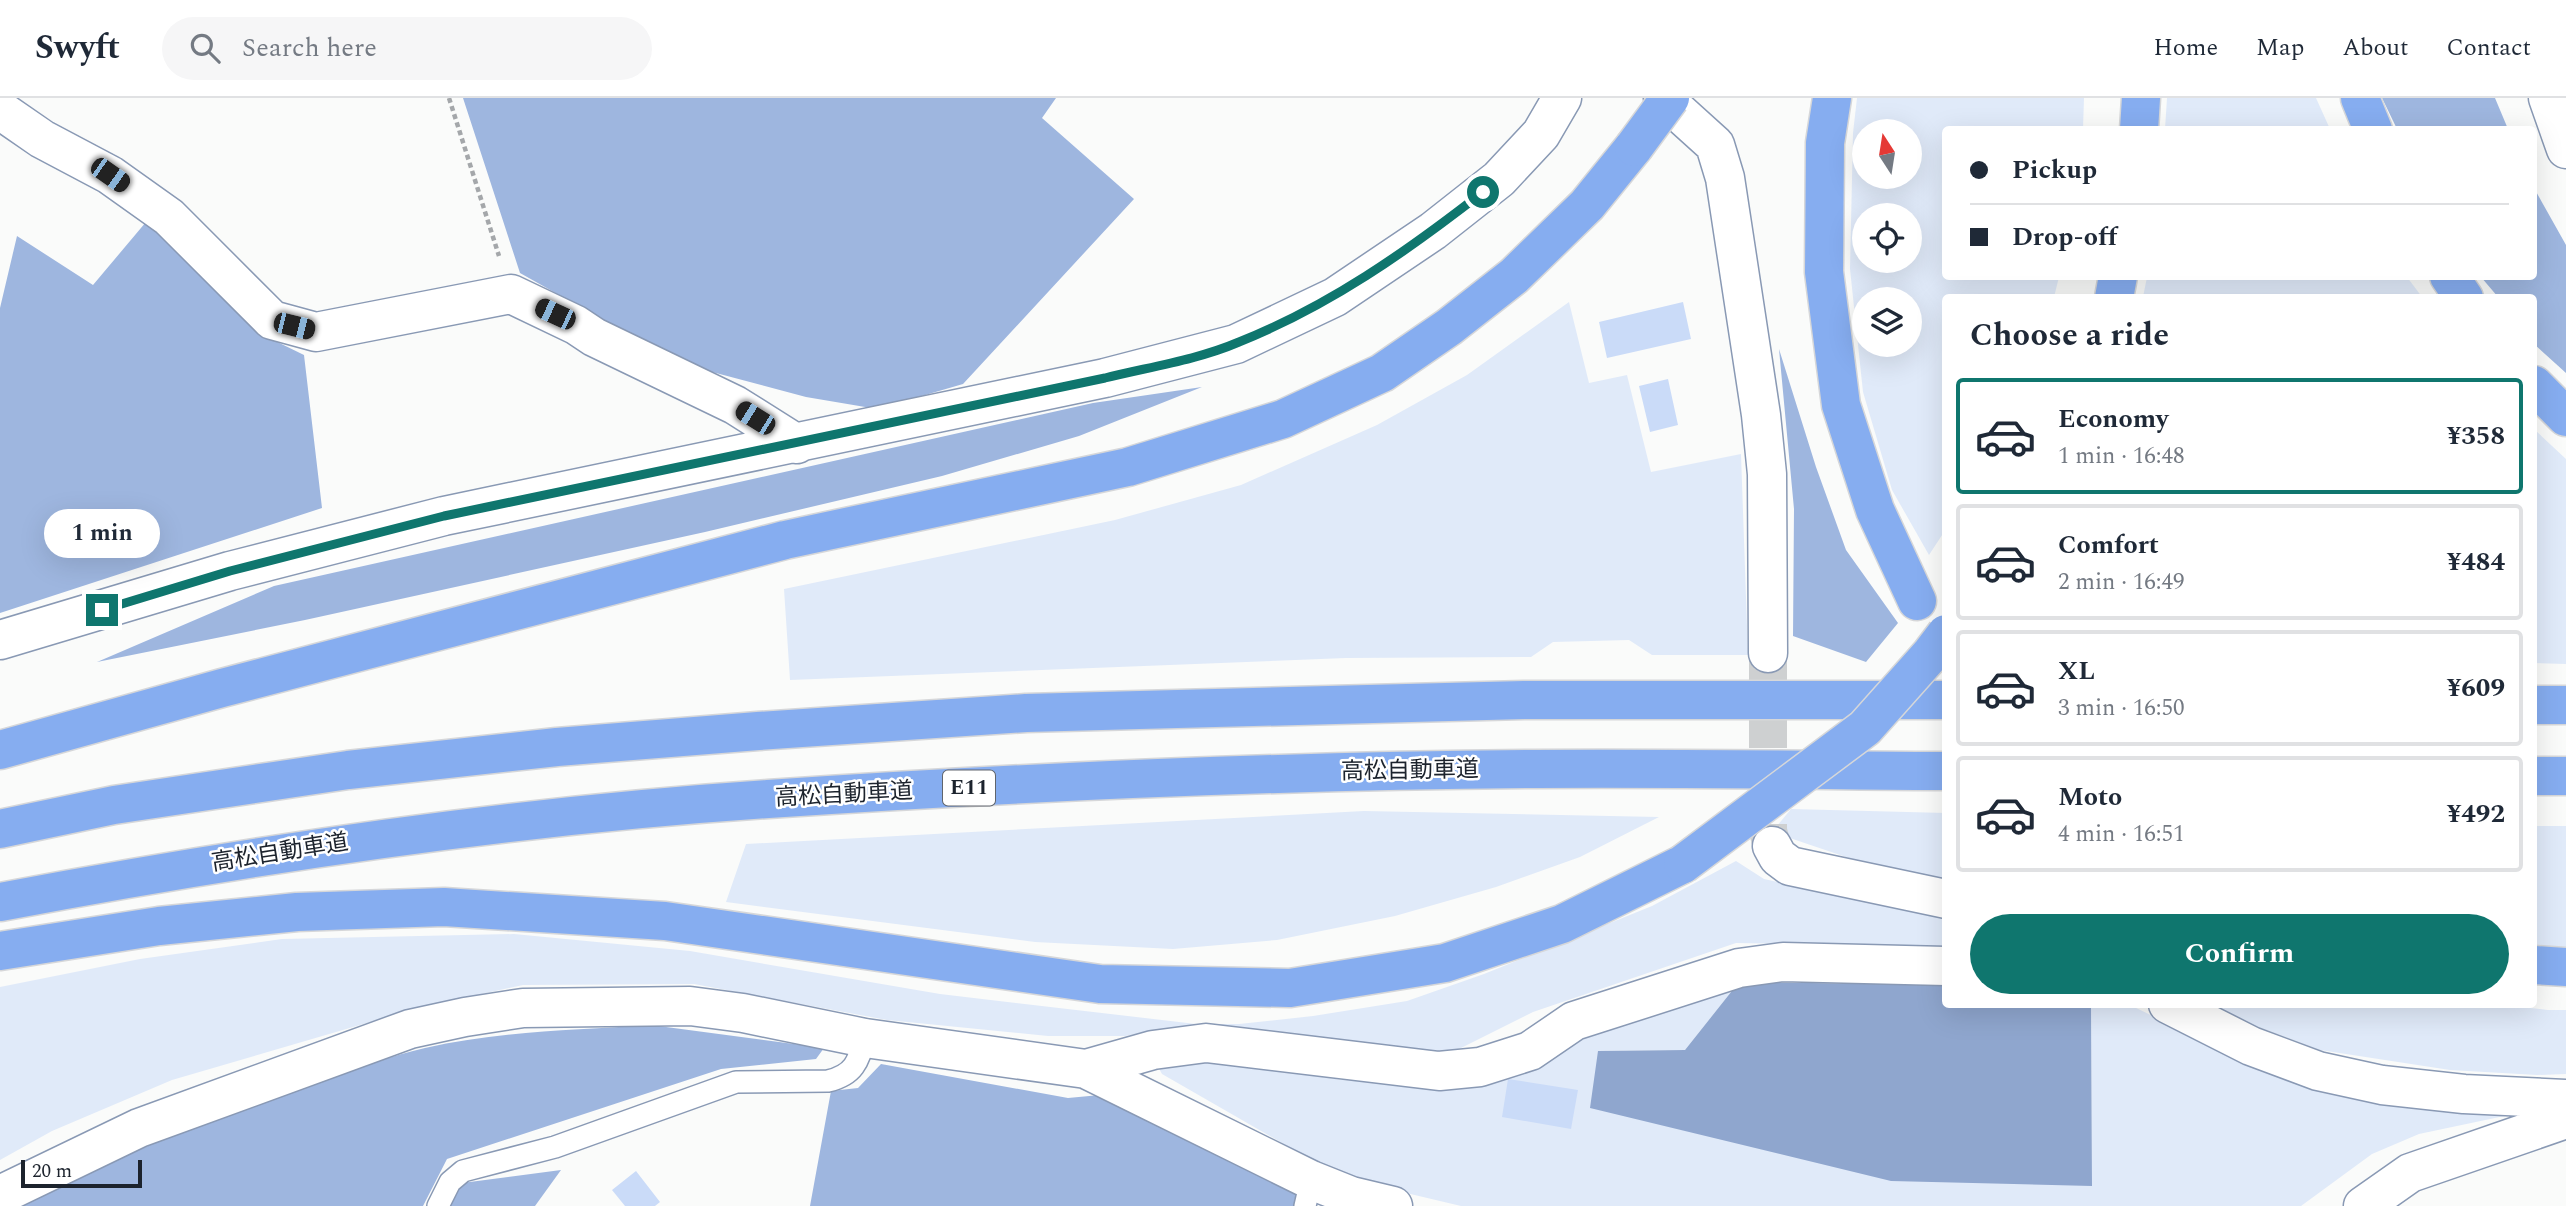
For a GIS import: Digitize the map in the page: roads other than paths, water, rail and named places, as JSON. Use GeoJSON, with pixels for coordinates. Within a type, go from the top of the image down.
{"type":"FeatureCollection","features":[{"type":"Feature","properties":{"kind":"highway"},"geometry":{"type":"LineString","coordinates":[[0,750],[222,688],[785,540],[1128,467],[1283,419],[1382,373],[1449,327],[1514,275],[1587,205],[1670,98]]}},
{"type":"Feature","properties":{"kind":"highway"},"geometry":{"type":"LineString","coordinates":[[1832,98],[1825,143],[1824,272],[1841,405],[1875,510],[1917,601]]}},
{"type":"Feature","properties":{"kind":"highway"},"geometry":{"type":"LineString","coordinates":[[2139,126],[2141,98]]}},
{"type":"Feature","properties":{"kind":"highway"},"geometry":{"type":"LineString","coordinates":[[2360,98],[2371,126]]}},
{"type":"Feature","properties":{"kind":"highway"},"geometry":{"type":"LineString","coordinates":[[2537,389],[2566,417]]}},
{"type":"Feature","properties":{"kind":"highway"},"geometry":{"type":"LineString","coordinates":[[0,951],[159,926],[297,912],[444,906],[665,921],[1100,984],[1290,988],[1445,963],[1562,924],[1683,864],[1865,728],[1942,639]]}},
{"type":"Feature","properties":{"kind":"highway"},"geometry":{"type":"LineString","coordinates":[[0,829],[114,805],[348,770],[557,747],[1026,713],[1511,700],[1942,700]]}},
{"type":"Feature","properties":{"kind":"highway"},"geometry":{"type":"LineString","coordinates":[[2537,705],[2566,705]]}},
{"type":"Feature","properties":{"kind":"highway","name":"高松自動車道"},"geometry":{"type":"LineString","coordinates":[[0,902],[164,871],[358,841],[764,799],[1032,784],[1299,774],[1535,769],[1942,771]]}},
{"type":"Feature","properties":{"kind":"highway"},"geometry":{"type":"LineString","coordinates":[[2537,776],[2566,776]]}},
{"type":"Feature","properties":{"kind":"highway"},"geometry":{"type":"LineString","coordinates":[[2537,965],[2566,967]]}},
{"type":"Feature","properties":{"kind":"street"},"geometry":{"type":"LineString","coordinates":[[0,640],[230,571],[444,516],[797,444],[1173,362],[1236,344],[1335,297],[1433,232],[1499,179],[1541,134],[1562,98]]}},
{"type":"Feature","properties":{"kind":"street"},"geometry":{"type":"LineString","coordinates":[[1663,98],[1715,145],[1726,178],[1766,462],[1768,653]]}},
{"type":"Feature","properties":{"kind":"street"},"geometry":{"type":"LineString","coordinates":[[2549,98],[2566,149]]}},
{"type":"Feature","properties":{"kind":"street"},"geometry":{"type":"LineString","coordinates":[[0,110],[42,139],[110,175],[169,217],[272,320],[316,332],[511,294],[735,405],[797,444]]}},
{"type":"Feature","properties":{"kind":"street"},"geometry":{"type":"LineString","coordinates":[[1772,846],[1778,857],[1790,866],[1942,898]]}},
{"type":"Feature","properties":{"kind":"street"},"geometry":{"type":"LineString","coordinates":[[1086,1069],[1153,1050],[1206,1043],[1439,1072],[1463,1070],[1530,1051],[1574,1021],[1739,968],[1783,962],[1942,966]]}},
{"type":"Feature","properties":{"kind":"street"},"geometry":{"type":"LineString","coordinates":[[0,1195],[139,1128],[410,1029],[523,1008],[690,1006],[743,1013],[865,1038],[1086,1069],[1308,1193],[1393,1206]]}},
{"type":"Feature","properties":{"kind":"street"},"geometry":{"type":"LineString","coordinates":[[2176,1008],[2251,1046],[2318,1071],[2382,1086],[2464,1094],[2566,1099]]}},
{"type":"Feature","properties":{"kind":"street"},"geometry":{"type":"LineString","coordinates":[[2363,1206],[2410,1173],[2566,1119]]}},
{"type":"Feature","properties":{"kind":"lane"},"geometry":{"type":"LineString","coordinates":[[438,1206],[450,1182],[463,1171],[555,1147],[736,1082],[828,1081],[842,1078],[858,1063],[865,1038]]}},
{"type":"Feature","properties":{"kind":"tunnel"},"geometry":{"type":"LineString","coordinates":[[1768,653],[1768,831],[1772,846]]}}]}
